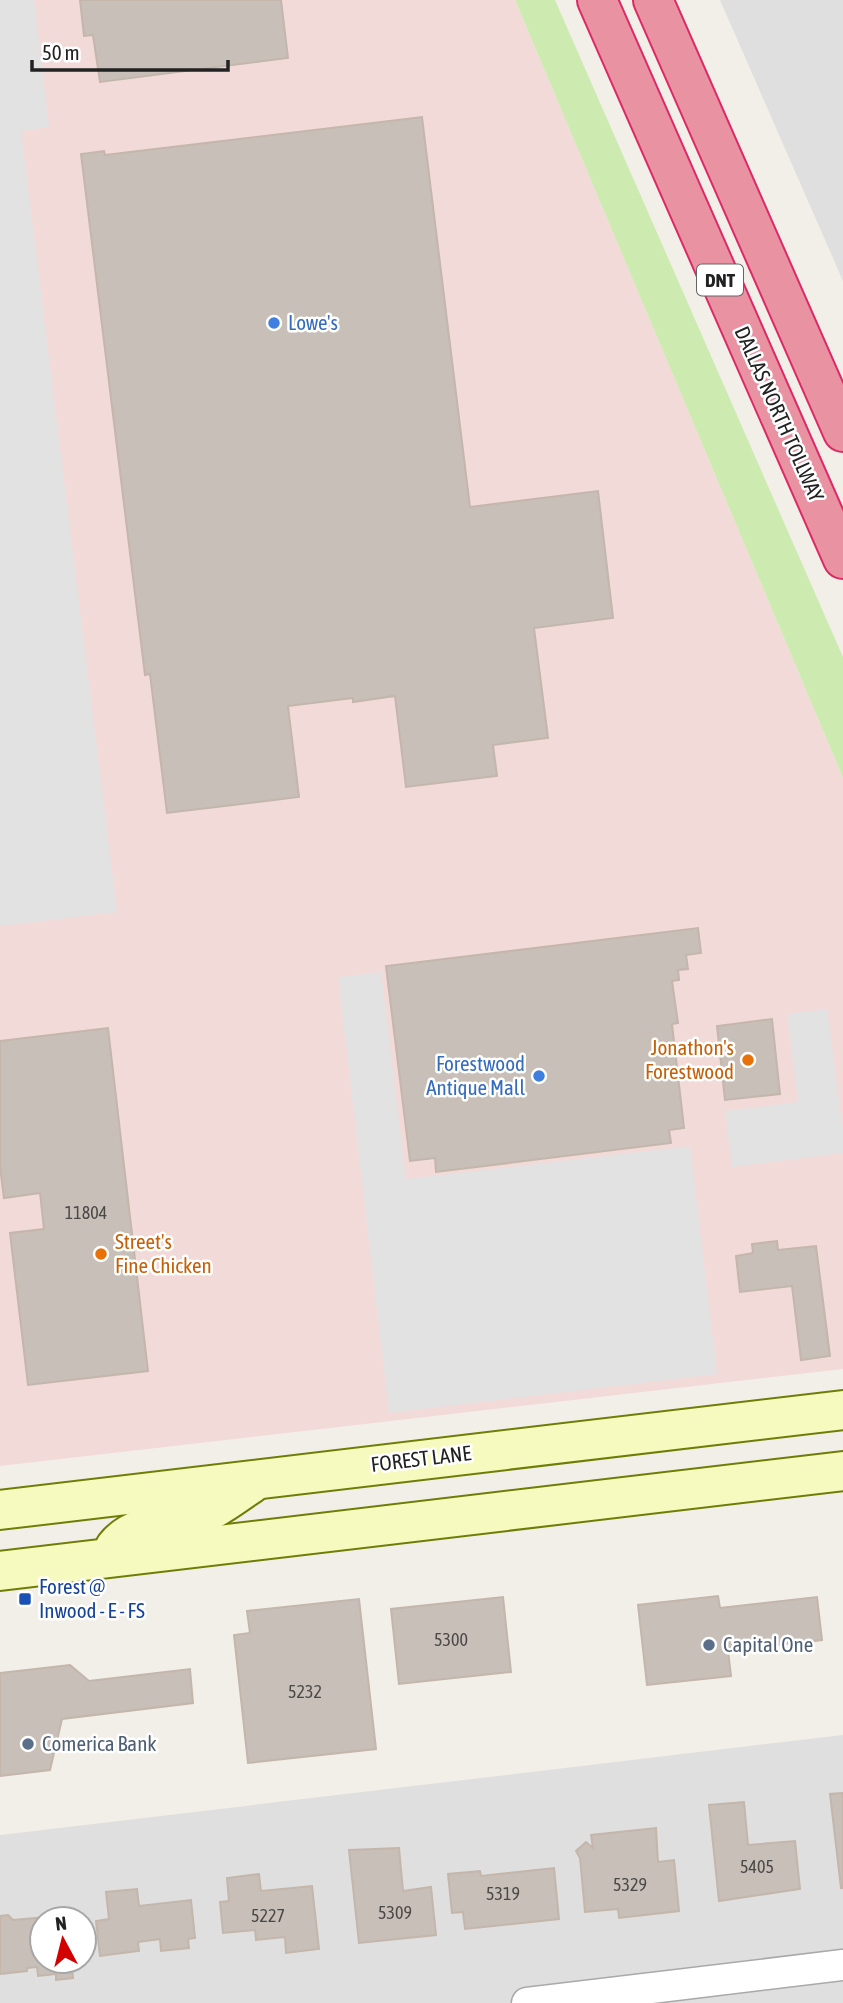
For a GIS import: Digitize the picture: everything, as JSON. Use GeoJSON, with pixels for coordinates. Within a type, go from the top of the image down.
{"type":"FeatureCollection","features":[{"type":"Feature","properties":{"kind":"highway","name":"DALLAS NORTH TOLLWAY"},"geometry":{"type":"LineString","coordinates":[[597,0],[843,559]]}},
{"type":"Feature","properties":{"kind":"highway","name":"DNT"},"geometry":{"type":"LineString","coordinates":[[653,0],[843,432]]}},
{"type":"Feature","properties":{"kind":"main road","name":"FOREST LANE"},"geometry":{"type":"LineString","coordinates":[[0,1510],[843,1410]]}},
{"type":"Feature","properties":{"kind":"main road"},"geometry":{"type":"LineString","coordinates":[[393,1463],[400,1523]]}},
{"type":"Feature","properties":{"kind":"main road"},"geometry":{"type":"LineString","coordinates":[[0,1571],[843,1471]]}},
{"type":"Feature","properties":{"kind":"main road"},"geometry":{"type":"LineString","coordinates":[[107,1558],[122,1538],[150,1527],[206,1513],[259,1479]]}},
{"type":"Feature","properties":{"kind":"street"},"geometry":{"type":"LineString","coordinates":[[527,2003],[843,1965]]}},
{"type":"Feature","properties":{"kind":"shaded area"},"geometry":{"type":"Polygon","coordinates":[[[0,0],[515,0],[843,778],[843,1369],[0,1466],[0,0]]]}},
{"type":"Feature","properties":{"kind":"shaded area"},"geometry":{"type":"Polygon","coordinates":[[[0,0],[34,0],[49,127],[21,131],[117,912],[0,926],[0,0]]]}},
{"type":"Feature","properties":{"kind":"shaded area"},"geometry":{"type":"Polygon","coordinates":[[[720,0],[843,0],[843,281],[720,0]]]}},
{"type":"Feature","properties":{"kind":"shaded area"},"geometry":{"type":"Polygon","coordinates":[[[381,972],[406,1179],[690,1146],[717,1374],[389,1413],[338,977],[381,972]]]}},
{"type":"Feature","properties":{"kind":"shaded area"},"geometry":{"type":"Polygon","coordinates":[[[827,1009],[843,1131],[843,1153],[732,1167],[725,1111],[798,1102],[787,1014],[827,1009]]]}},
{"type":"Feature","properties":{"kind":"shaded area"},"geometry":{"type":"Polygon","coordinates":[[[843,1735],[843,2003],[0,2003],[0,1835],[843,1735]]]}},
{"type":"Feature","properties":{"kind":"green space"},"geometry":{"type":"Polygon","coordinates":[[[515,0],[555,0],[843,657],[843,778],[515,0]]]}},
{"type":"Feature","properties":{"kind":"building"},"geometry":{"type":"Polygon","coordinates":[[[80,0],[281,0],[288,58],[100,82],[93,35],[84,36],[80,0]]]}},
{"type":"Feature","properties":{"kind":"building","name":"Lowe's"},"geometry":{"type":"Polygon","coordinates":[[[422,117],[470,507],[598,491],[613,618],[534,628],[548,738],[493,745],[497,776],[406,787],[395,696],[353,702],[353,698],[288,706],[299,797],[167,813],[150,674],[145,675],[81,154],[104,151],[105,155],[422,117]]]}},
{"type":"Feature","properties":{"kind":"building","name":"Forestwood Antique Mall"},"geometry":{"type":"Polygon","coordinates":[[[698,928],[701,953],[686,955],[688,969],[678,970],[679,980],[672,981],[678,1023],[672,1024],[684,1128],[669,1130],[671,1143],[436,1172],[435,1158],[410,1161],[386,966],[698,928]]]}},
{"type":"Feature","properties":{"kind":"building","name":"Jonathon's Forestwood"},"geometry":{"type":"Polygon","coordinates":[[[772,1019],[780,1094],[725,1100],[717,1026],[772,1019]]]}},
{"type":"Feature","properties":{"kind":"building"},"geometry":{"type":"Polygon","coordinates":[[[108,1028],[148,1371],[28,1385],[10,1233],[44,1229],[40,1193],[4,1198],[0,1167],[0,1041],[108,1028]]]}},
{"type":"Feature","properties":{"kind":"building"},"geometry":{"type":"Polygon","coordinates":[[[777,1241],[778,1250],[816,1246],[830,1356],[801,1360],[792,1286],[740,1292],[736,1256],[753,1253],[752,1244],[777,1241]]]}},
{"type":"Feature","properties":{"kind":"building","name":"Capital One"},"geometry":{"type":"Polygon","coordinates":[[[718,1596],[720,1608],[817,1597],[822,1640],[728,1650],[731,1676],[647,1685],[638,1605],[718,1596]]]}},
{"type":"Feature","properties":{"kind":"building"},"geometry":{"type":"Polygon","coordinates":[[[503,1597],[511,1672],[399,1684],[391,1609],[503,1597]]]}},
{"type":"Feature","properties":{"kind":"building"},"geometry":{"type":"Polygon","coordinates":[[[359,1599],[376,1749],[248,1763],[234,1635],[250,1633],[247,1611],[359,1599]]]}},
{"type":"Feature","properties":{"kind":"building","name":"Comerica Bank"},"geometry":{"type":"Polygon","coordinates":[[[70,1665],[89,1681],[190,1669],[193,1703],[62,1719],[50,1770],[0,1776],[0,1673],[70,1665]]]}},
{"type":"Feature","properties":{"kind":"building"},"geometry":{"type":"Polygon","coordinates":[[[843,1793],[843,1888],[841,1888],[830,1794],[843,1793]]]}},
{"type":"Feature","properties":{"kind":"building"},"geometry":{"type":"Polygon","coordinates":[[[744,1802],[748,1845],[795,1841],[800,1889],[719,1901],[709,1805],[744,1802]]]}},
{"type":"Feature","properties":{"kind":"building"},"geometry":{"type":"Polygon","coordinates":[[[656,1828],[658,1862],[674,1860],[679,1911],[619,1918],[618,1909],[585,1912],[580,1858],[576,1851],[586,1842],[593,1848],[591,1835],[656,1828]]]}},
{"type":"Feature","properties":{"kind":"building"},"geometry":{"type":"Polygon","coordinates":[[[399,1848],[403,1891],[431,1887],[436,1935],[359,1943],[349,1850],[399,1848]]]}},
{"type":"Feature","properties":{"kind":"building"},"geometry":{"type":"Polygon","coordinates":[[[554,1868],[559,1919],[465,1929],[463,1912],[452,1913],[448,1874],[480,1871],[481,1876],[554,1868]]]}},
{"type":"Feature","properties":{"kind":"building"},"geometry":{"type":"Polygon","coordinates":[[[259,1874],[261,1891],[312,1886],[319,1949],[286,1953],[285,1937],[256,1940],[255,1930],[223,1933],[220,1902],[229,1901],[227,1878],[259,1874]]]}},
{"type":"Feature","properties":{"kind":"building"},"geometry":{"type":"Polygon","coordinates":[[[137,1889],[139,1906],[191,1900],[195,1938],[188,1939],[189,1948],[161,1951],[160,1939],[138,1942],[139,1951],[100,1956],[98,1921],[109,1919],[106,1892],[137,1889]]]}},
{"type":"Feature","properties":{"kind":"building"},"geometry":{"type":"Polygon","coordinates":[[[8,1915],[13,1920],[28,1919],[27,1971],[0,1974],[0,1916],[8,1915]]]}},
{"type":"Feature","properties":{"kind":"building"},"geometry":{"type":"Polygon","coordinates":[[[56,1975],[73,1975],[73,1978],[56,1980],[56,1975]]]}},
{"type":"Feature","properties":{"kind":"place","name":"Lowe's"},"geometry":{"type":"Point","coordinates":[274,323]}},
{"type":"Feature","properties":{"kind":"place","name":"Jonathon's Forestwood"},"geometry":{"type":"Point","coordinates":[748,1060]}},
{"type":"Feature","properties":{"kind":"place","name":"Forestwood Antique Mall"},"geometry":{"type":"Point","coordinates":[539,1076]}},
{"type":"Feature","properties":{"kind":"place","name":"Street's Fine Chicken"},"geometry":{"type":"Point","coordinates":[101,1254]}},
{"type":"Feature","properties":{"kind":"place","name":"Forest @ Inwood - E - FS"},"geometry":{"type":"Point","coordinates":[25,1599]}},
{"type":"Feature","properties":{"kind":"place","name":"Capital One"},"geometry":{"type":"Point","coordinates":[709,1645]}},
{"type":"Feature","properties":{"kind":"place","name":"Comerica Bank"},"geometry":{"type":"Point","coordinates":[28,1744]}}]}
